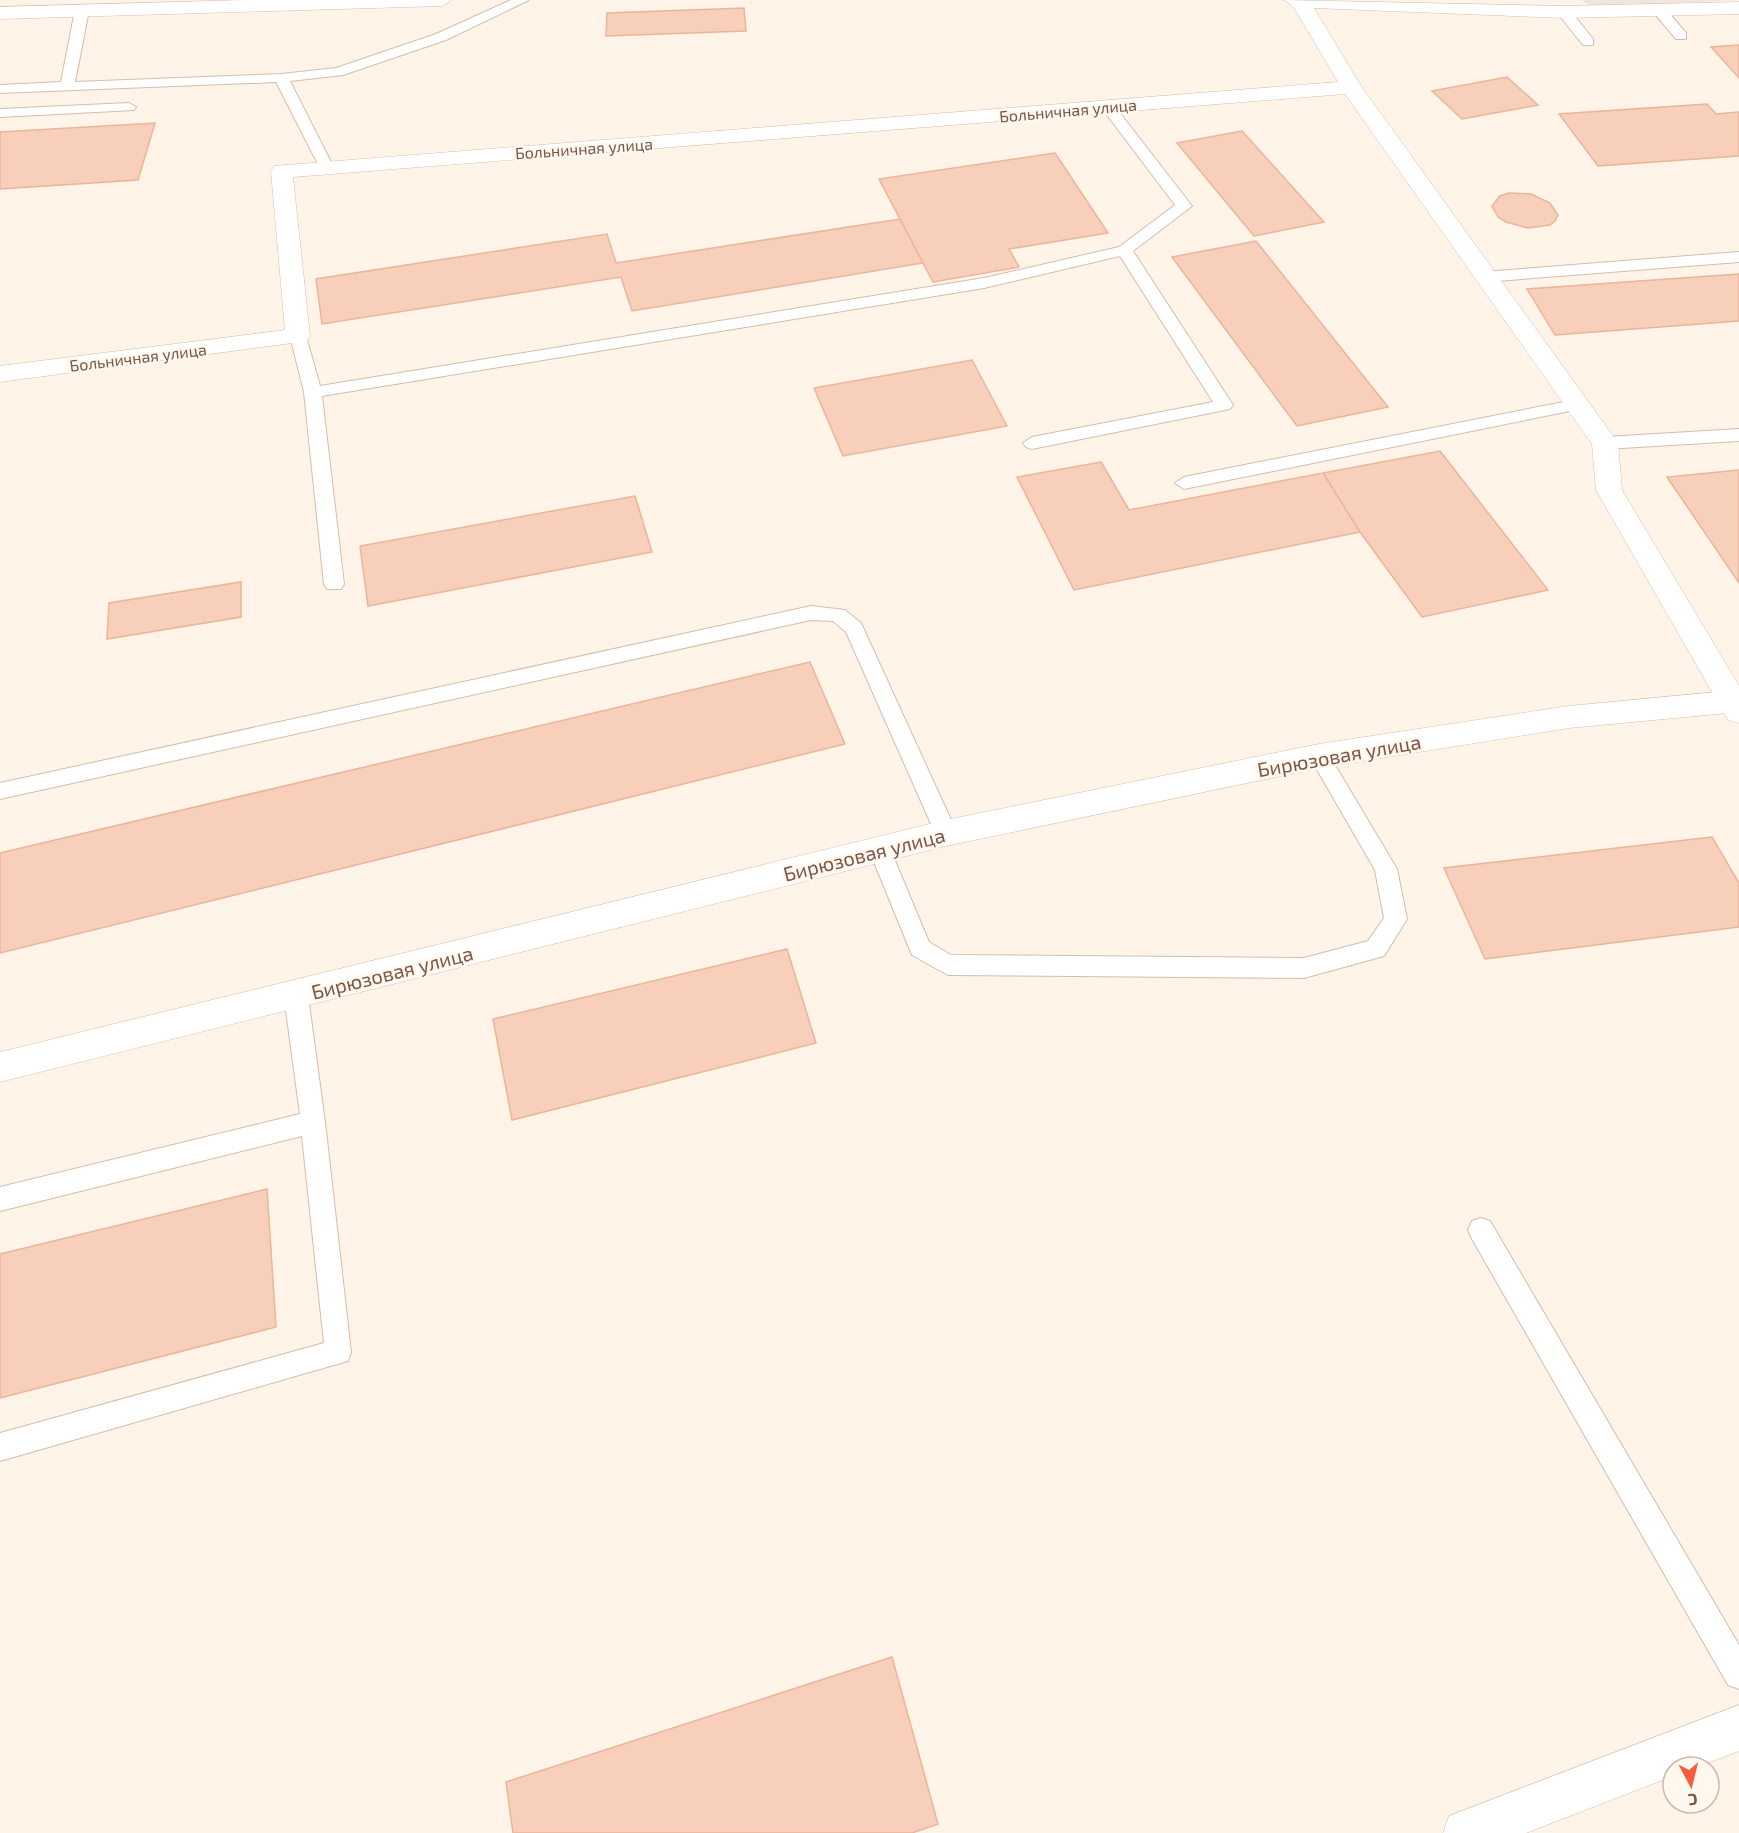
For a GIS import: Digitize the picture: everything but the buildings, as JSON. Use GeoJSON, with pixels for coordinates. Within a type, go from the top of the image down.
{"type":"FeatureCollection","features":[{"type":"Feature","properties":{"kind":"street"},"geometry":{"type":"LineString","coordinates":[[0,13],[442,0]]}},
{"type":"Feature","properties":{"kind":"street"},"geometry":{"type":"LineString","coordinates":[[1299,1],[1564,12],[1739,8]]}},
{"type":"Feature","properties":{"kind":"street"},"geometry":{"type":"LineString","coordinates":[[1299,1],[1351,87],[1484,277],[1579,404],[1605,443],[1609,490],[1737,705]]}},
{"type":"Feature","properties":{"kind":"street","name":"Больничная улица"},"geometry":{"type":"LineString","coordinates":[[0,374],[298,336],[282,171],[1351,87]]}},
{"type":"Feature","properties":{"kind":"street","name":"Бирюзовая улица"},"geometry":{"type":"LineString","coordinates":[[0,1067],[296,996],[946,833],[1319,756],[1569,717],[1737,705]]}},
{"type":"Feature","properties":{"kind":"street"},"geometry":{"type":"LineString","coordinates":[[1466,1833],[1739,1728]]}},
{"type":"Feature","properties":{"kind":"lane"},"geometry":{"type":"LineString","coordinates":[[0,89],[281,78],[338,72],[441,38],[522,0]]}},
{"type":"Feature","properties":{"kind":"lane"},"geometry":{"type":"LineString","coordinates":[[67,86],[82,10]]}},
{"type":"Feature","properties":{"kind":"lane"},"geometry":{"type":"LineString","coordinates":[[1659,10],[1681,36]]}},
{"type":"Feature","properties":{"kind":"lane"},"geometry":{"type":"LineString","coordinates":[[1564,12],[1588,42]]}},
{"type":"Feature","properties":{"kind":"lane"},"geometry":{"type":"LineString","coordinates":[[281,78],[327,168]]}},
{"type":"Feature","properties":{"kind":"lane"},"geometry":{"type":"LineString","coordinates":[[0,113],[129,107]]}},
{"type":"Feature","properties":{"kind":"lane"},"geometry":{"type":"LineString","coordinates":[[313,392],[984,283],[1124,250],[1184,206],[1107,107]]}},
{"type":"Feature","properties":{"kind":"lane"},"geometry":{"type":"LineString","coordinates":[[1032,443],[1224,405],[1124,250]]}},
{"type":"Feature","properties":{"kind":"lane"},"geometry":{"type":"LineString","coordinates":[[1484,277],[1739,257]]}},
{"type":"Feature","properties":{"kind":"lane"},"geometry":{"type":"LineString","coordinates":[[298,336],[313,392],[334,584]]}},
{"type":"Feature","properties":{"kind":"lane"},"geometry":{"type":"LineString","coordinates":[[1184,483],[1579,404]]}},
{"type":"Feature","properties":{"kind":"lane"},"geometry":{"type":"LineString","coordinates":[[1605,443],[1739,435]]}},
{"type":"Feature","properties":{"kind":"lane"},"geometry":{"type":"LineString","coordinates":[[0,791],[811,613],[838,615],[854,628],[946,833]]}},
{"type":"Feature","properties":{"kind":"lane"},"geometry":{"type":"LineString","coordinates":[[880,850],[920,948],[948,965],[1304,968],[1376,949],[1396,919],[1386,869],[1319,756]]}},
{"type":"Feature","properties":{"kind":"lane"},"geometry":{"type":"LineString","coordinates":[[0,1447],[338,1352],[314,1122],[296,996]]}},
{"type":"Feature","properties":{"kind":"lane"},"geometry":{"type":"LineString","coordinates":[[0,1199],[314,1122]]}},
{"type":"Feature","properties":{"kind":"lane"},"geometry":{"type":"LineString","coordinates":[[1481,1230],[1739,1674]]}},
{"type":"Feature","properties":{"kind":"shaded area"},"geometry":{"type":"Polygon","coordinates":[[[1582,0],[1739,0],[1591,7],[1582,0]]]}}]}
